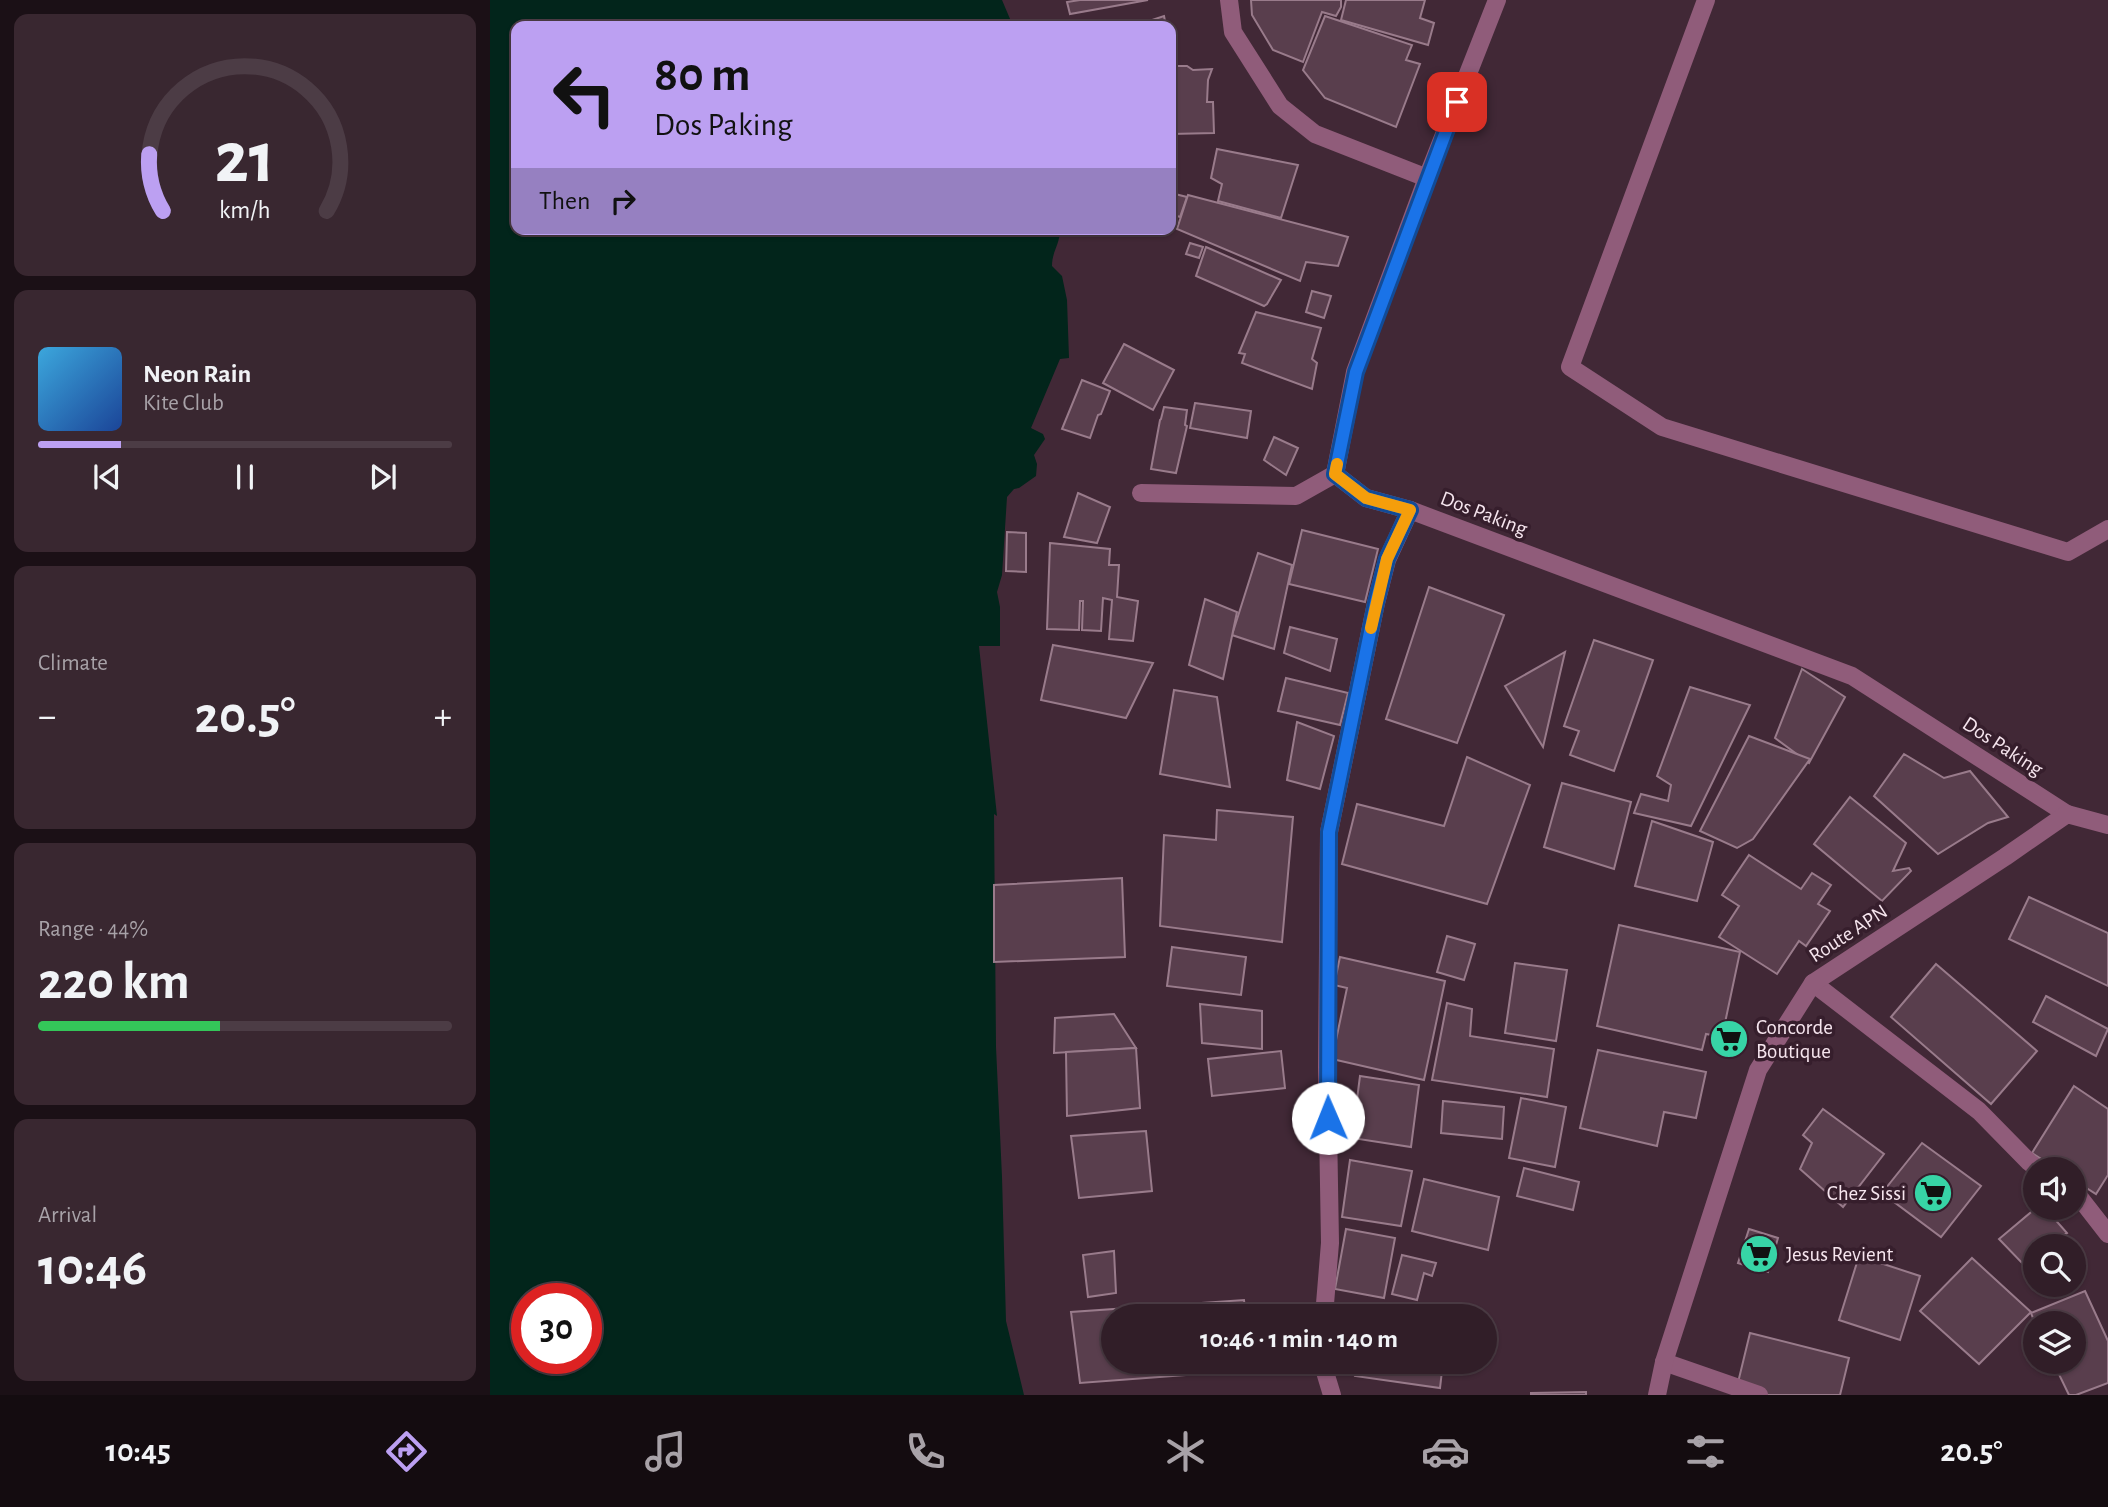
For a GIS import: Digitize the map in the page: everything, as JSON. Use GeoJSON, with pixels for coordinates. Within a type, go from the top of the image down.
{"type":"FeatureCollection","features":[{"type":"Feature","properties":{"kind":"street"},"geometry":{"type":"LineString","coordinates":[[1229,0],[1233,32],[1280,106],[1315,134],[1427,178]]}},
{"type":"Feature","properties":{"kind":"street"},"geometry":{"type":"LineString","coordinates":[[1141,493],[1296,496],[1335,474],[1356,372],[1427,178],[1497,0]]}},
{"type":"Feature","properties":{"kind":"street"},"geometry":{"type":"LineString","coordinates":[[1706,0],[1570,367],[1662,427],[2068,552],[2108,529]]}},
{"type":"Feature","properties":{"kind":"street","name":"Dos Paking"},"geometry":{"type":"LineString","coordinates":[[1335,474],[1366,498],[1410,510],[1852,676],[2067,814]]}},
{"type":"Feature","properties":{"kind":"street"},"geometry":{"type":"LineString","coordinates":[[1325,1304],[1330,1243],[1327,1067],[1329,832],[1387,559],[1410,510]]}},
{"type":"Feature","properties":{"kind":"street"},"geometry":{"type":"LineString","coordinates":[[2067,814],[2108,825]]}},
{"type":"Feature","properties":{"kind":"street","name":"Route APN"},"geometry":{"type":"LineString","coordinates":[[1657,1395],[1664,1362],[1758,1070],[1813,983],[2067,814]]}},
{"type":"Feature","properties":{"kind":"street"},"geometry":{"type":"LineString","coordinates":[[1813,983],[1979,1111],[2024,1157]]}},
{"type":"Feature","properties":{"kind":"street"},"geometry":{"type":"LineString","coordinates":[[2086,1206],[2108,1234]]}},
{"type":"Feature","properties":{"kind":"street"},"geometry":{"type":"LineString","coordinates":[[1664,1362],[1759,1395]]}},
{"type":"Feature","properties":{"kind":"street"},"geometry":{"type":"LineString","coordinates":[[1326,1374],[1332,1395]]}},
{"type":"Feature","properties":{"kind":"shaded area"},"geometry":{"type":"Polygon","coordinates":[[[490,0],[1002,0],[1011,21],[511,21],[511,235],[1059,235],[1052,266],[1062,276],[1067,300],[1069,358],[1060,359],[1031,428],[1043,434],[1045,439],[1034,455],[1037,464],[1036,476],[1014,489],[1007,497],[1002,575],[997,592],[1000,607],[1000,646],[979,646],[997,816],[994,814],[996,1047],[1006,1321],[1024,1395],[490,1395],[490,0]]]}},
{"type":"Feature","properties":{"kind":"building"},"geometry":{"type":"Polygon","coordinates":[[[1148,0],[1070,14],[1067,2],[1148,0]]]}},
{"type":"Feature","properties":{"kind":"building"},"geometry":{"type":"Polygon","coordinates":[[[1251,0],[1341,0],[1341,7],[1336,16],[1322,12],[1303,62],[1273,50],[1252,15],[1251,0]]]}},
{"type":"Feature","properties":{"kind":"building"},"geometry":{"type":"Polygon","coordinates":[[[1346,0],[1425,0],[1420,18],[1434,23],[1428,45],[1341,20],[1346,0]]]}},
{"type":"Feature","properties":{"kind":"building"},"geometry":{"type":"Polygon","coordinates":[[[1164,16],[1165,21],[1149,21],[1164,16]]]}},
{"type":"Feature","properties":{"kind":"building"},"geometry":{"type":"Polygon","coordinates":[[[1325,16],[1412,45],[1406,60],[1420,64],[1396,127],[1325,98],[1303,70],[1325,16]]]}},
{"type":"Feature","properties":{"kind":"building"},"geometry":{"type":"Polygon","coordinates":[[[1176,66],[1187,66],[1193,70],[1212,69],[1208,80],[1207,102],[1213,102],[1214,133],[1176,134],[1176,66]]]}},
{"type":"Feature","properties":{"kind":"building"},"geometry":{"type":"Polygon","coordinates":[[[1217,149],[1298,165],[1281,218],[1218,201],[1222,184],[1211,178],[1217,149]]]}},
{"type":"Feature","properties":{"kind":"building"},"geometry":{"type":"Polygon","coordinates":[[[1176,194],[1187,197],[1180,217],[1176,216],[1176,194]]]}},
{"type":"Feature","properties":{"kind":"building"},"geometry":{"type":"Polygon","coordinates":[[[1188,195],[1348,237],[1338,266],[1306,262],[1300,281],[1177,229],[1188,195]]]}},
{"type":"Feature","properties":{"kind":"building"},"geometry":{"type":"Polygon","coordinates":[[[1190,243],[1203,247],[1199,258],[1186,254],[1190,243]]]}},
{"type":"Feature","properties":{"kind":"building"},"geometry":{"type":"Polygon","coordinates":[[[1206,247],[1281,280],[1267,304],[1264,306],[1196,276],[1206,247]]]}},
{"type":"Feature","properties":{"kind":"building"},"geometry":{"type":"Polygon","coordinates":[[[1312,291],[1331,296],[1324,318],[1306,312],[1312,291]]]}},
{"type":"Feature","properties":{"kind":"building"},"geometry":{"type":"Polygon","coordinates":[[[1256,312],[1321,328],[1312,359],[1317,363],[1312,389],[1242,363],[1245,354],[1239,353],[1256,312]]]}},
{"type":"Feature","properties":{"kind":"building"},"geometry":{"type":"Polygon","coordinates":[[[1124,344],[1174,370],[1153,410],[1103,383],[1124,344]]]}},
{"type":"Feature","properties":{"kind":"building"},"geometry":{"type":"Polygon","coordinates":[[[1082,380],[1110,391],[1090,438],[1062,429],[1082,380]]]}},
{"type":"Feature","properties":{"kind":"building"},"geometry":{"type":"Polygon","coordinates":[[[1195,403],[1251,411],[1247,438],[1190,428],[1195,403]]]}},
{"type":"Feature","properties":{"kind":"building"},"geometry":{"type":"Polygon","coordinates":[[[1164,407],[1187,410],[1187,426],[1176,473],[1151,469],[1164,407]]]}},
{"type":"Feature","properties":{"kind":"building"},"geometry":{"type":"Polygon","coordinates":[[[1274,437],[1298,448],[1286,475],[1264,460],[1274,437]]]}},
{"type":"Feature","properties":{"kind":"building"},"geometry":{"type":"Polygon","coordinates":[[[1078,493],[1110,507],[1097,543],[1064,537],[1078,493]]]}},
{"type":"Feature","properties":{"kind":"building"},"geometry":{"type":"Polygon","coordinates":[[[1302,530],[1378,549],[1365,602],[1289,584],[1302,530]]]}},
{"type":"Feature","properties":{"kind":"building"},"geometry":{"type":"Polygon","coordinates":[[[1007,532],[1026,533],[1026,572],[1006,571],[1007,532]]]}},
{"type":"Feature","properties":{"kind":"building"},"geometry":{"type":"Polygon","coordinates":[[[1050,543],[1110,549],[1109,565],[1119,565],[1117,597],[1138,601],[1133,641],[1109,639],[1112,600],[1103,598],[1101,631],[1082,630],[1083,601],[1080,601],[1079,630],[1047,629],[1050,543]]]}},
{"type":"Feature","properties":{"kind":"building"},"geometry":{"type":"Polygon","coordinates":[[[1258,553],[1292,565],[1274,649],[1232,635],[1258,553]]]}},
{"type":"Feature","properties":{"kind":"building"},"geometry":{"type":"Polygon","coordinates":[[[1429,587],[1504,615],[1457,743],[1386,719],[1429,587]]]}},
{"type":"Feature","properties":{"kind":"building"},"geometry":{"type":"Polygon","coordinates":[[[1205,599],[1237,612],[1223,679],[1189,665],[1205,599]]]}},
{"type":"Feature","properties":{"kind":"building"},"geometry":{"type":"Polygon","coordinates":[[[1290,627],[1337,639],[1330,671],[1284,653],[1290,627]]]}},
{"type":"Feature","properties":{"kind":"building"},"geometry":{"type":"Polygon","coordinates":[[[1594,640],[1653,660],[1614,771],[1570,755],[1579,731],[1564,726],[1594,640]]]}},
{"type":"Feature","properties":{"kind":"building"},"geometry":{"type":"Polygon","coordinates":[[[1053,645],[1153,663],[1126,718],[1041,700],[1053,645]]]}},
{"type":"Feature","properties":{"kind":"building"},"geometry":{"type":"Polygon","coordinates":[[[1565,652],[1543,747],[1505,686],[1565,652]]]}},
{"type":"Feature","properties":{"kind":"building"},"geometry":{"type":"Polygon","coordinates":[[[1802,669],[1845,697],[1809,763],[1775,738],[1802,669]]]}},
{"type":"Feature","properties":{"kind":"building"},"geometry":{"type":"Polygon","coordinates":[[[1286,678],[1348,693],[1340,725],[1278,711],[1286,678]]]}},
{"type":"Feature","properties":{"kind":"building"},"geometry":{"type":"Polygon","coordinates":[[[1690,687],[1750,705],[1691,826],[1634,813],[1641,794],[1668,801],[1671,785],[1657,776],[1690,687]]]}},
{"type":"Feature","properties":{"kind":"building"},"geometry":{"type":"Polygon","coordinates":[[[1174,690],[1217,697],[1230,787],[1160,774],[1174,690]]]}},
{"type":"Feature","properties":{"kind":"building"},"geometry":{"type":"Polygon","coordinates":[[[1297,722],[1334,736],[1320,789],[1287,780],[1297,722]]]}},
{"type":"Feature","properties":{"kind":"building"},"geometry":{"type":"Polygon","coordinates":[[[1749,736],[1810,759],[1753,839],[1737,848],[1700,831],[1749,736]]]}},
{"type":"Feature","properties":{"kind":"building"},"geometry":{"type":"Polygon","coordinates":[[[1904,754],[1944,778],[1970,771],[2008,817],[1988,823],[1938,854],[1874,796],[1904,754]]]}},
{"type":"Feature","properties":{"kind":"building"},"geometry":{"type":"Polygon","coordinates":[[[1467,757],[1530,785],[1487,904],[1342,864],[1357,804],[1444,826],[1467,757]]]}},
{"type":"Feature","properties":{"kind":"building"},"geometry":{"type":"Polygon","coordinates":[[[1562,783],[1631,802],[1614,869],[1544,847],[1562,783]]]}},
{"type":"Feature","properties":{"kind":"building"},"geometry":{"type":"Polygon","coordinates":[[[1850,797],[1906,843],[1893,871],[1909,868],[1911,871],[1882,901],[1814,844],[1850,797]]]}},
{"type":"Feature","properties":{"kind":"building"},"geometry":{"type":"Polygon","coordinates":[[[1217,810],[1293,817],[1282,942],[1160,926],[1164,835],[1216,840],[1217,810]]]}},
{"type":"Feature","properties":{"kind":"building"},"geometry":{"type":"Polygon","coordinates":[[[1652,821],[1713,842],[1697,901],[1635,886],[1652,821]]]}},
{"type":"Feature","properties":{"kind":"building"},"geometry":{"type":"Polygon","coordinates":[[[1749,855],[1801,889],[1812,873],[1831,885],[1818,904],[1830,911],[1806,946],[1799,941],[1777,974],[1719,937],[1739,906],[1722,895],[1749,855]]]}},
{"type":"Feature","properties":{"kind":"building"},"geometry":{"type":"Polygon","coordinates":[[[1122,878],[1125,957],[994,962],[994,885],[1122,878]]]}},
{"type":"Feature","properties":{"kind":"building"},"geometry":{"type":"Polygon","coordinates":[[[2029,897],[2108,933],[2108,986],[2009,939],[2029,897]]]}},
{"type":"Feature","properties":{"kind":"building"},"geometry":{"type":"Polygon","coordinates":[[[1619,925],[1740,952],[1722,1037],[1706,1034],[1702,1050],[1597,1026],[1619,925]]]}},
{"type":"Feature","properties":{"kind":"building"},"geometry":{"type":"Polygon","coordinates":[[[1447,936],[1475,944],[1464,980],[1437,972],[1447,936]]]}},
{"type":"Feature","properties":{"kind":"building"},"geometry":{"type":"Polygon","coordinates":[[[1172,947],[1246,957],[1241,995],[1167,986],[1172,947]]]}},
{"type":"Feature","properties":{"kind":"building"},"geometry":{"type":"Polygon","coordinates":[[[1340,957],[1445,981],[1424,1080],[1332,1059],[1347,988],[1334,985],[1340,957]]]}},
{"type":"Feature","properties":{"kind":"building"},"geometry":{"type":"Polygon","coordinates":[[[1515,963],[1567,970],[1556,1041],[1505,1033],[1515,963]]]}},
{"type":"Feature","properties":{"kind":"building"},"geometry":{"type":"Polygon","coordinates":[[[1936,964],[2037,1051],[1991,1104],[1891,1017],[1936,964]]]}},
{"type":"Feature","properties":{"kind":"building"},"geometry":{"type":"Polygon","coordinates":[[[2046,996],[2108,1029],[2096,1056],[2033,1022],[2046,996]]]}},
{"type":"Feature","properties":{"kind":"building"},"geometry":{"type":"Polygon","coordinates":[[[1447,1003],[1472,1009],[1470,1036],[1554,1049],[1547,1097],[1432,1080],[1447,1003]]]}},
{"type":"Feature","properties":{"kind":"building"},"geometry":{"type":"Polygon","coordinates":[[[1200,1004],[1262,1011],[1262,1049],[1202,1043],[1200,1004]]]}},
{"type":"Feature","properties":{"kind":"building"},"geometry":{"type":"Polygon","coordinates":[[[1114,1014],[1136,1048],[1054,1053],[1055,1018],[1114,1014]]]}},
{"type":"Feature","properties":{"kind":"building"},"geometry":{"type":"Polygon","coordinates":[[[1136,1048],[1140,1108],[1067,1116],[1066,1052],[1136,1048]]]}},
{"type":"Feature","properties":{"kind":"building"},"geometry":{"type":"Polygon","coordinates":[[[1598,1050],[1706,1072],[1696,1118],[1664,1112],[1657,1146],[1580,1128],[1598,1050]]]}},
{"type":"Feature","properties":{"kind":"building"},"geometry":{"type":"Polygon","coordinates":[[[1281,1051],[1285,1088],[1212,1096],[1208,1059],[1281,1051]]]}},
{"type":"Feature","properties":{"kind":"building"},"geometry":{"type":"Polygon","coordinates":[[[1360,1076],[1419,1085],[1411,1147],[1352,1138],[1360,1076]]]}},
{"type":"Feature","properties":{"kind":"building"},"geometry":{"type":"Polygon","coordinates":[[[2074,1086],[2108,1109],[2108,1175],[2096,1194],[2086,1188],[2086,1157],[2038,1157],[2032,1153],[2074,1086]]]}},
{"type":"Feature","properties":{"kind":"building"},"geometry":{"type":"Polygon","coordinates":[[[1521,1098],[1566,1107],[1555,1167],[1509,1158],[1521,1098]]]}},
{"type":"Feature","properties":{"kind":"building"},"geometry":{"type":"Polygon","coordinates":[[[1443,1101],[1504,1107],[1502,1139],[1441,1133],[1443,1101]]]}},
{"type":"Feature","properties":{"kind":"building"},"geometry":{"type":"Polygon","coordinates":[[[1823,1109],[1884,1154],[1843,1207],[1800,1169],[1812,1143],[1803,1135],[1823,1109]]]}},
{"type":"Feature","properties":{"kind":"building"},"geometry":{"type":"Polygon","coordinates":[[[1146,1131],[1152,1191],[1079,1198],[1071,1136],[1146,1131]]]}},
{"type":"Feature","properties":{"kind":"building"},"geometry":{"type":"Polygon","coordinates":[[[1922,1143],[1981,1186],[1941,1237],[1882,1193],[1922,1143]]]}},
{"type":"Feature","properties":{"kind":"building"},"geometry":{"type":"Polygon","coordinates":[[[1350,1160],[1412,1171],[1401,1226],[1342,1217],[1350,1160]]]}},
{"type":"Feature","properties":{"kind":"building"},"geometry":{"type":"Polygon","coordinates":[[[1524,1168],[1579,1182],[1573,1210],[1517,1196],[1524,1168]]]}},
{"type":"Feature","properties":{"kind":"building"},"geometry":{"type":"Polygon","coordinates":[[[1424,1179],[1499,1197],[1488,1250],[1412,1231],[1424,1179]]]}},
{"type":"Feature","properties":{"kind":"building"},"geometry":{"type":"Polygon","coordinates":[[[2023,1219],[2056,1220],[2067,1233],[2023,1234],[2023,1264],[1999,1239],[2023,1219]]]}},
{"type":"Feature","properties":{"kind":"building"},"geometry":{"type":"Polygon","coordinates":[[[1346,1229],[1395,1238],[1384,1298],[1335,1289],[1346,1229]]]}},
{"type":"Feature","properties":{"kind":"building"},"geometry":{"type":"Polygon","coordinates":[[[1749,1229],[1778,1238],[1768,1272],[1738,1263],[1749,1229]]]}},
{"type":"Feature","properties":{"kind":"building"},"geometry":{"type":"Polygon","coordinates":[[[1114,1251],[1116,1293],[1088,1297],[1083,1255],[1114,1251]]]}},
{"type":"Feature","properties":{"kind":"building"},"geometry":{"type":"Polygon","coordinates":[[[1402,1255],[1436,1263],[1432,1276],[1424,1273],[1417,1300],[1392,1294],[1402,1255]]]}},
{"type":"Feature","properties":{"kind":"building"},"geometry":{"type":"Polygon","coordinates":[[[1859,1256],[1920,1276],[1900,1340],[1839,1320],[1859,1256]]]}},
{"type":"Feature","properties":{"kind":"building"},"geometry":{"type":"Polygon","coordinates":[[[1972,1258],[2030,1311],[2023,1311],[2023,1320],[1979,1364],[1920,1311],[1972,1258]]]}},
{"type":"Feature","properties":{"kind":"building"},"geometry":{"type":"Polygon","coordinates":[[[2086,1293],[2108,1341],[2108,1383],[2069,1395],[2059,1374],[2086,1374],[2086,1311],[2036,1311],[2070,1297],[2086,1297],[2086,1293]]]}},
{"type":"Feature","properties":{"kind":"building"},"geometry":{"type":"Polygon","coordinates":[[[1244,1300],[1244,1304],[1186,1304],[1244,1300]]]}},
{"type":"Feature","properties":{"kind":"building"},"geometry":{"type":"Polygon","coordinates":[[[1101,1310],[1101,1374],[1199,1374],[1080,1383],[1071,1312],[1101,1310]]]}},
{"type":"Feature","properties":{"kind":"building"},"geometry":{"type":"Polygon","coordinates":[[[1750,1333],[1849,1358],[1840,1395],[1735,1395],[1750,1333]]]}},
{"type":"Feature","properties":{"kind":"building"},"geometry":{"type":"Polygon","coordinates":[[[1355,1374],[1442,1374],[1440,1388],[1355,1374]]]}},
{"type":"Feature","properties":{"kind":"building"},"geometry":{"type":"Polygon","coordinates":[[[1586,1392],[1586,1395],[1531,1395],[1531,1393],[1586,1392]]]}},
{"type":"Feature","properties":{"kind":"slow traffic"},"geometry":{"type":"LineString","coordinates":[[1337,464],[1335,474],[1366,498],[1410,510],[1387,559],[1371,628]]}},
{"type":"Feature","properties":{"kind":"place","name":"Concorde Boutique"},"geometry":{"type":"Point","coordinates":[1729,1039]}},
{"type":"Feature","properties":{"kind":"place","name":"Chez Sissi"},"geometry":{"type":"Point","coordinates":[1933,1193]}},
{"type":"Feature","properties":{"kind":"place","name":"Jesus Revient"},"geometry":{"type":"Point","coordinates":[1759,1254]}},
{"type":"Feature","properties":{"kind":"route"},"geometry":{"type":"LineString","coordinates":[[1328,1118],[1329,832],[1387,559],[1410,510],[1366,498],[1335,474],[1356,372],[1457,102]]}}]}
